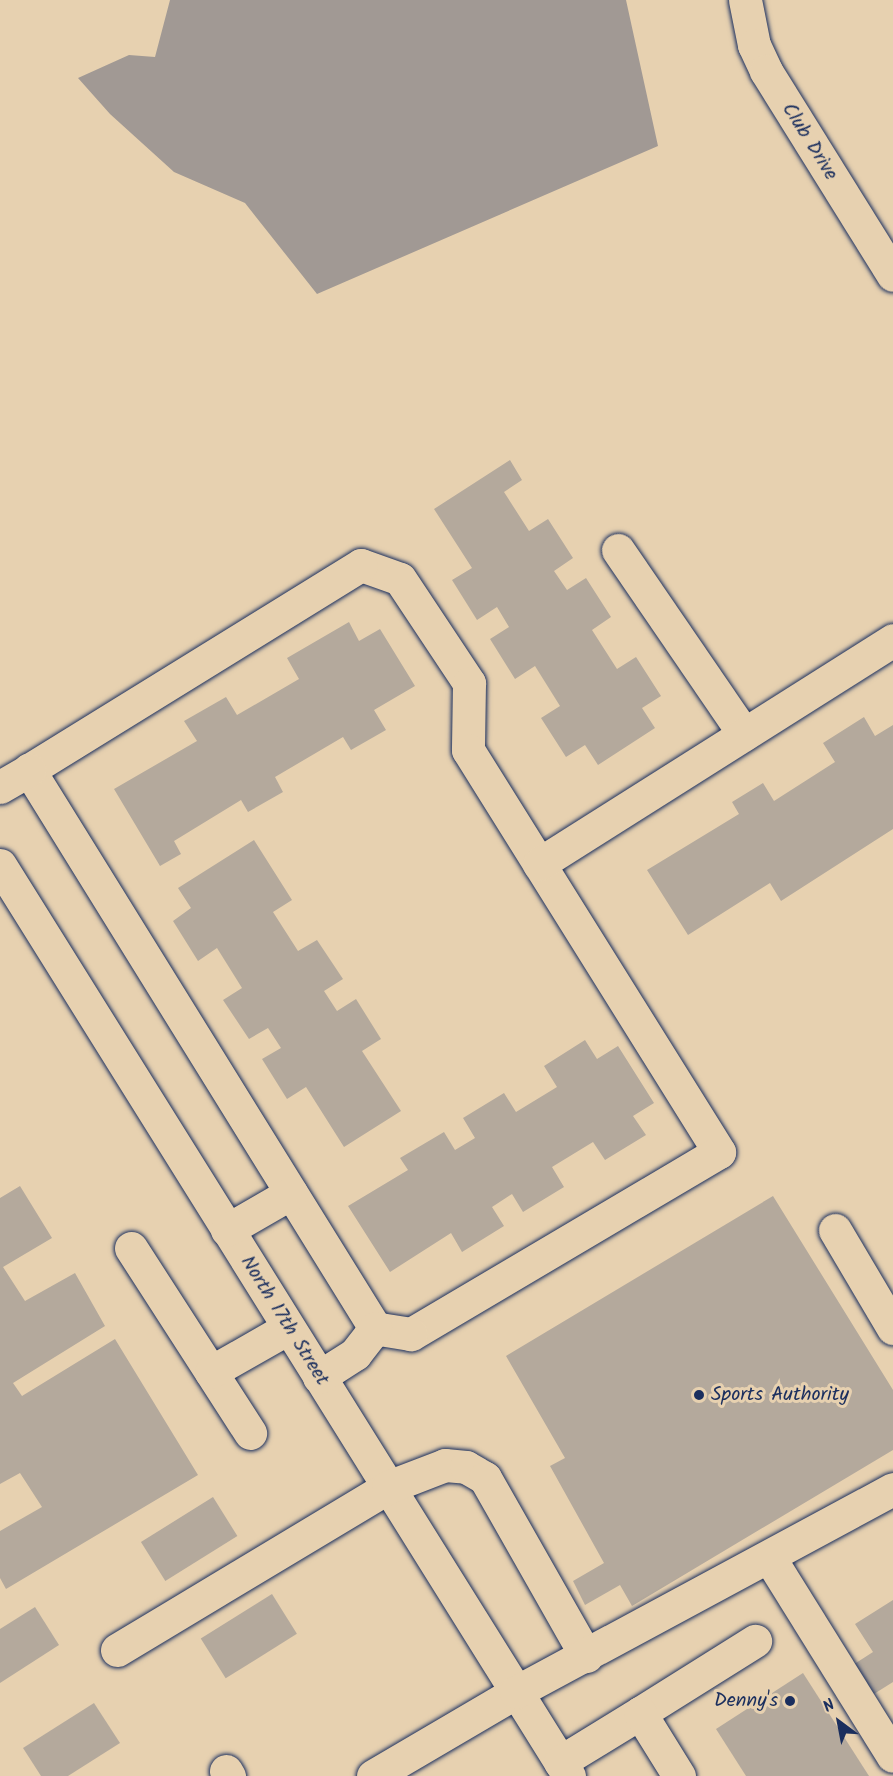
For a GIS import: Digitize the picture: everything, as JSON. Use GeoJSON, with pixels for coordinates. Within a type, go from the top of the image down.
{"type":"FeatureCollection","features":[{"type":"Feature","properties":{"kind":"street","name":"Club Drive"},"geometry":{"type":"LineString","coordinates":[[745,0],[754,45],[766,71],[893,275]]}},
{"type":"Feature","properties":{"kind":"street"},"geometry":{"type":"LineString","coordinates":[[618,550],[744,734]]}},
{"type":"Feature","properties":{"kind":"street"},"geometry":{"type":"LineString","coordinates":[[0,787],[361,565],[400,579],[469,683],[468,750],[719,1152],[411,1334],[375,1328],[29,770]]}},
{"type":"Feature","properties":{"kind":"street"},"geometry":{"type":"LineString","coordinates":[[539,864],[893,640]]}},
{"type":"Feature","properties":{"kind":"street","name":"North 17th Street"},"geometry":{"type":"LineString","coordinates":[[0,865],[564,1769]]}},
{"type":"Feature","properties":{"kind":"street"},"geometry":{"type":"LineString","coordinates":[[227,1230],[291,1193]]}},
{"type":"Feature","properties":{"kind":"street"},"geometry":{"type":"LineString","coordinates":[[836,1230],[893,1328]]}},
{"type":"Feature","properties":{"kind":"street"},"geometry":{"type":"LineString","coordinates":[[131,1248],[250,1433]]}},
{"type":"Feature","properties":{"kind":"street"},"geometry":{"type":"LineString","coordinates":[[211,1372],[288,1328]]}},
{"type":"Feature","properties":{"kind":"street"},"geometry":{"type":"LineString","coordinates":[[319,1377],[355,1354],[375,1328]]}},
{"type":"Feature","properties":{"kind":"street"},"geometry":{"type":"LineString","coordinates":[[117,1650],[388,1486],[445,1465],[466,1467],[485,1478],[586,1656]]}},
{"type":"Feature","properties":{"kind":"street"},"geometry":{"type":"LineString","coordinates":[[373,1776],[516,1692],[893,1489]]}},
{"type":"Feature","properties":{"kind":"street"},"geometry":{"type":"LineString","coordinates":[[769,1557],[893,1756]]}},
{"type":"Feature","properties":{"kind":"street"},"geometry":{"type":"LineString","coordinates":[[564,1769],[640,1713],[755,1641]]}},
{"type":"Feature","properties":{"kind":"street"},"geometry":{"type":"LineString","coordinates":[[640,1713],[679,1776]]}},
{"type":"Feature","properties":{"kind":"shaded area"},"geometry":{"type":"Polygon","coordinates":[[[170,0],[626,0],[658,146],[317,294],[245,203],[174,172],[110,114],[78,78],[129,55],[155,57],[170,0]]]}},
{"type":"Feature","properties":{"kind":"building"},"geometry":{"type":"Polygon","coordinates":[[[510,460],[522,480],[504,492],[529,531],[548,519],[573,558],[554,571],[567,590],[586,578],[611,617],[592,630],[617,669],[636,657],[661,696],[642,708],[655,728],[598,765],[585,745],[566,757],[541,718],[560,706],[535,666],[515,679],[490,639],[509,627],[497,607],[477,620],[452,580],[472,568],[434,509],[510,460]]]}},
{"type":"Feature","properties":{"kind":"building"},"geometry":{"type":"Polygon","coordinates":[[[349,622],[359,641],[380,629],[415,686],[374,710],[386,730],[351,750],[343,737],[275,777],[283,792],[248,812],[241,800],[174,841],[181,854],[160,866],[114,789],[197,741],[184,721],[226,697],[237,715],[299,679],[287,658],[349,622]]]}},
{"type":"Feature","properties":{"kind":"building"},"geometry":{"type":"Polygon","coordinates":[[[864,717],[875,736],[893,725],[893,829],[781,901],[770,883],[688,935],[647,870],[739,814],[732,802],[763,783],[774,801],[835,762],[823,743],[864,717]]]}},
{"type":"Feature","properties":{"kind":"building"},"geometry":{"type":"Polygon","coordinates":[[[254,840],[292,900],[273,912],[298,951],[317,940],[343,979],[324,991],[337,1011],[356,999],[381,1039],[362,1051],[401,1111],[344,1147],[306,1087],[287,1099],[262,1059],[281,1048],[268,1028],[249,1039],[223,1000],[242,988],[217,948],[198,961],[173,921],[191,908],[178,888],[254,840]]]}},
{"type":"Feature","properties":{"kind":"building"},"geometry":{"type":"Polygon","coordinates":[[[585,1040],[597,1059],[618,1046],[654,1103],[633,1116],[646,1135],[605,1160],[593,1142],[552,1167],[564,1187],[523,1212],[512,1194],[492,1207],[504,1226],[462,1252],[451,1233],[390,1272],[348,1206],[408,1170],[400,1158],[444,1132],[455,1150],[475,1138],[463,1118],[504,1093],[516,1112],[557,1087],[544,1066],[585,1040]]]}},
{"type":"Feature","properties":{"kind":"building"},"geometry":{"type":"Polygon","coordinates":[[[20,1186],[52,1238],[3,1267],[25,1301],[75,1273],[105,1326],[13,1383],[22,1396],[115,1339],[198,1475],[6,1589],[0,1578],[0,1531],[42,1507],[20,1473],[0,1484],[0,1198],[20,1186]]]}},
{"type":"Feature","properties":{"kind":"building"},"geometry":{"type":"Polygon","coordinates":[[[773,1196],[893,1390],[893,1450],[632,1606],[620,1585],[585,1605],[573,1581],[604,1563],[550,1466],[565,1458],[506,1356],[773,1196]]]}},
{"type":"Feature","properties":{"kind":"building"},"geometry":{"type":"Polygon","coordinates":[[[213,1497],[237,1536],[165,1581],[141,1542],[213,1497]]]}},
{"type":"Feature","properties":{"kind":"building"},"geometry":{"type":"Polygon","coordinates":[[[272,1594],[297,1634],[226,1678],[201,1639],[272,1594]]]}},
{"type":"Feature","properties":{"kind":"building"},"geometry":{"type":"Polygon","coordinates":[[[893,1600],[893,1682],[850,1709],[831,1679],[873,1652],[855,1624],[893,1600]]]}},
{"type":"Feature","properties":{"kind":"building"},"geometry":{"type":"Polygon","coordinates":[[[35,1607],[59,1645],[0,1683],[0,1629],[35,1607]]]}},
{"type":"Feature","properties":{"kind":"building","name":"Denny's"},"geometry":{"type":"Polygon","coordinates":[[[803,1673],[869,1776],[746,1776],[716,1729],[803,1673]]]}},
{"type":"Feature","properties":{"kind":"building"},"geometry":{"type":"Polygon","coordinates":[[[94,1703],[120,1743],[68,1776],[41,1776],[23,1748],[94,1703]]]}},
{"type":"Feature","properties":{"kind":"place","name":"Sports Authority"},"geometry":{"type":"Point","coordinates":[699,1395]}},
{"type":"Feature","properties":{"kind":"place","name":"Denny's"},"geometry":{"type":"Point","coordinates":[790,1701]}}]}
